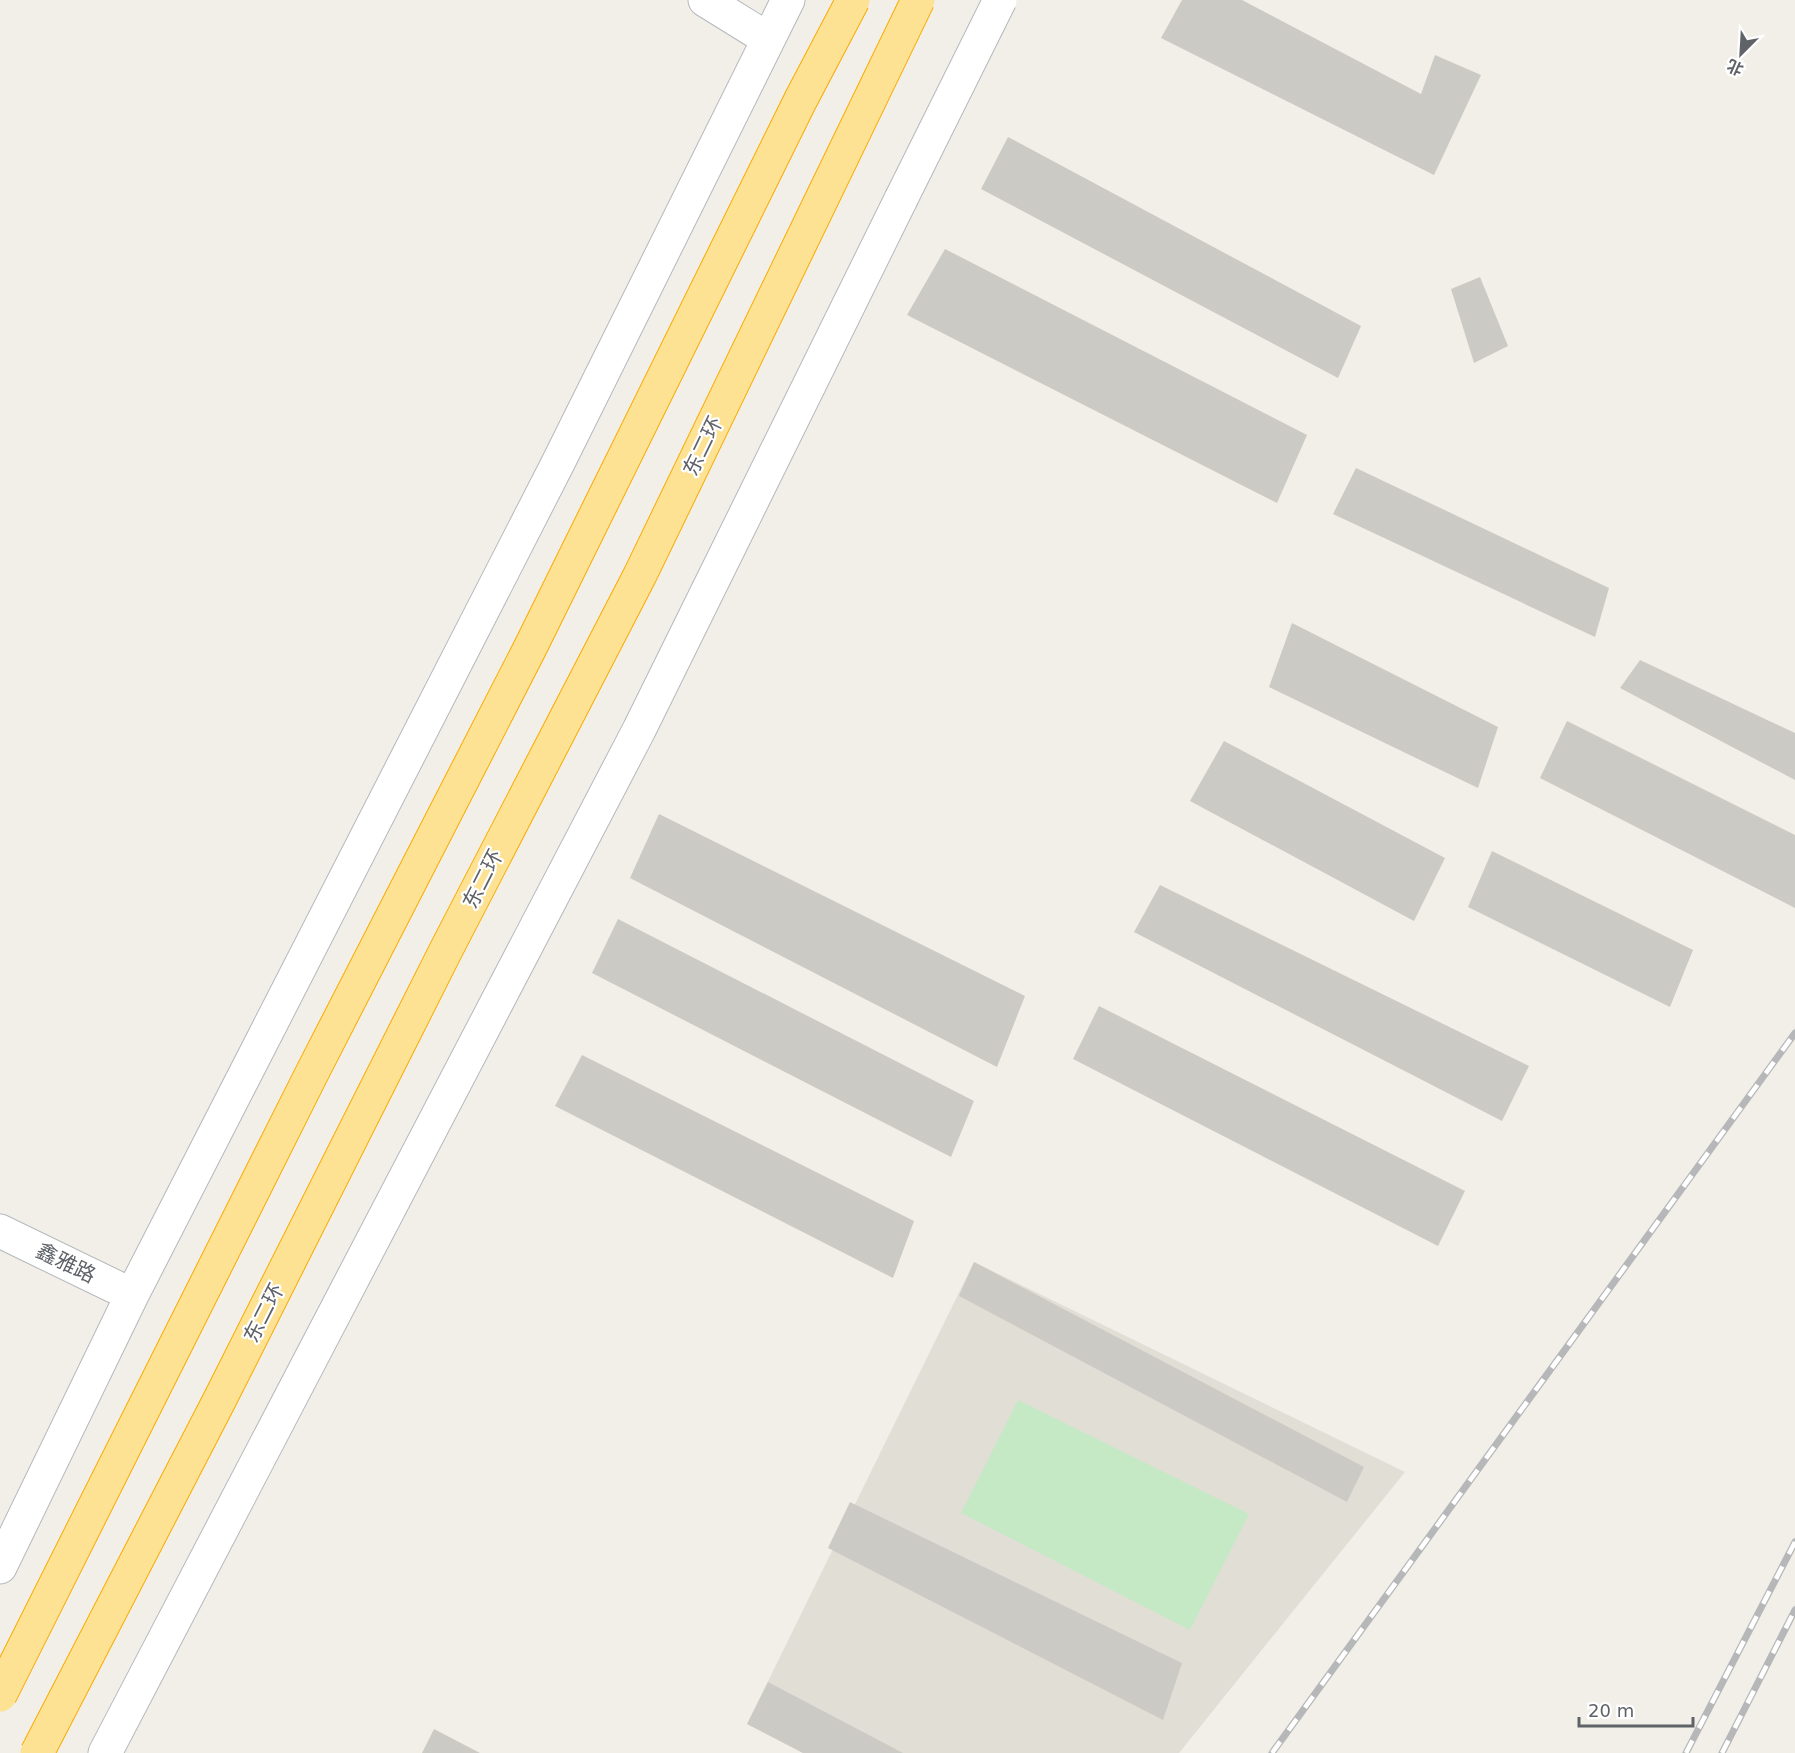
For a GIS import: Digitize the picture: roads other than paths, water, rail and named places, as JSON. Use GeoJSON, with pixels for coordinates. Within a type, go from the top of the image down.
{"type":"FeatureCollection","features":[{"type":"Feature","properties":{"kind":"highway"},"geometry":{"type":"LineString","coordinates":[[0,1695],[313,1071],[530,648],[800,101],[853,0]]}},
{"type":"Feature","properties":{"kind":"highway","name":"东二环"},"geometry":{"type":"LineString","coordinates":[[38,1753],[219,1401],[447,948],[640,575],[918,0]]}},
{"type":"Feature","properties":{"kind":"street"},"geometry":{"type":"LineString","coordinates":[[705,0],[768,39]]}},
{"type":"Feature","properties":{"kind":"street"},"geometry":{"type":"LineString","coordinates":[[0,1567],[132,1295],[563,454],[788,0]]}},
{"type":"Feature","properties":{"kind":"street"},"geometry":{"type":"LineString","coordinates":[[105,1753],[639,730],[1000,0]]}},
{"type":"Feature","properties":{"kind":"street","name":"鑫雅路"},"geometry":{"type":"LineString","coordinates":[[0,1231],[132,1295]]}},
{"type":"Feature","properties":{"kind":"railway"},"geometry":{"type":"LineString","coordinates":[[1272,1753],[1795,1033]]}},
{"type":"Feature","properties":{"kind":"railway"},"geometry":{"type":"LineString","coordinates":[[1686,1753],[1795,1542]]}},
{"type":"Feature","properties":{"kind":"railway"},"geometry":{"type":"LineString","coordinates":[[1722,1753],[1795,1610]]}}]}
